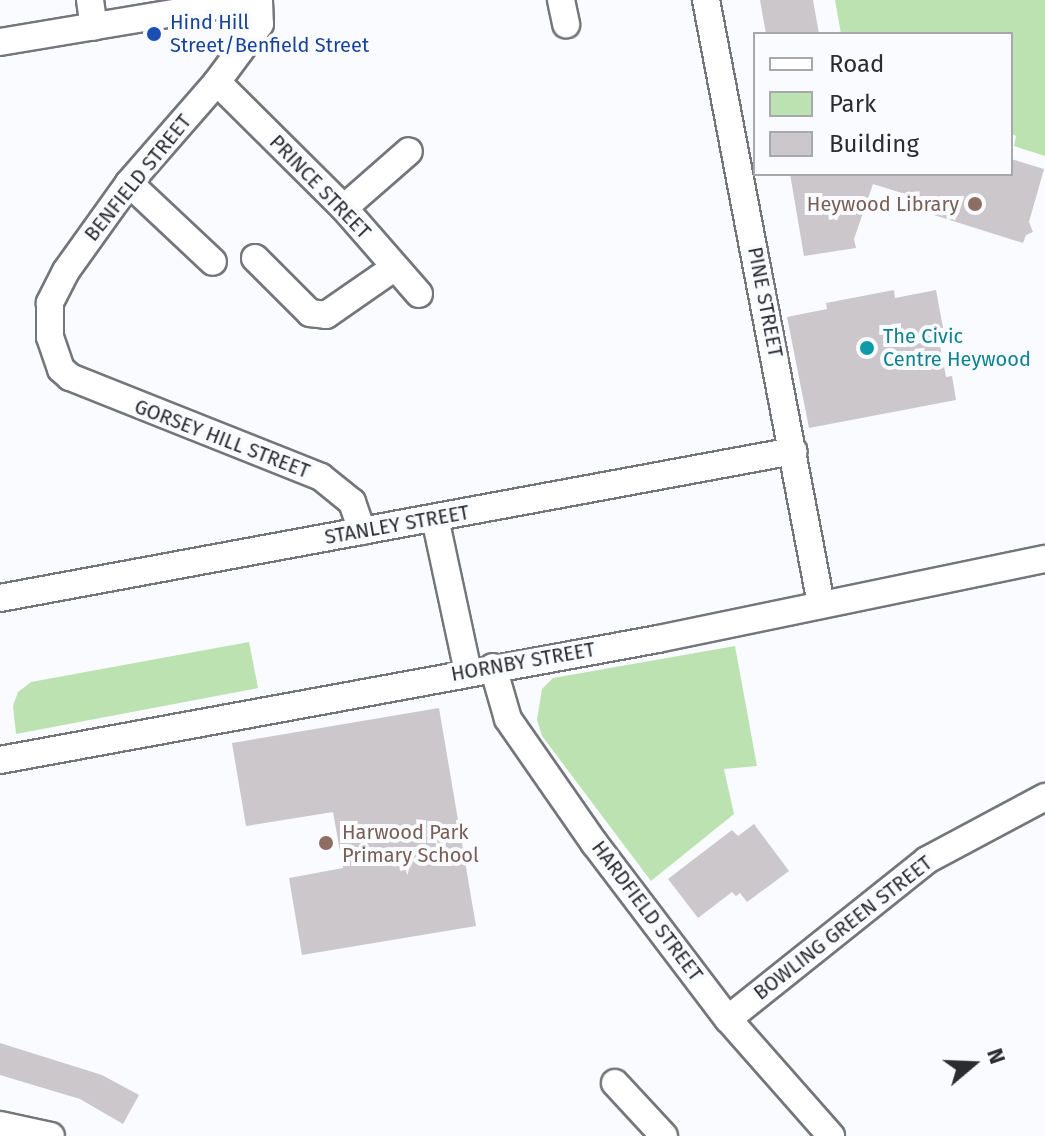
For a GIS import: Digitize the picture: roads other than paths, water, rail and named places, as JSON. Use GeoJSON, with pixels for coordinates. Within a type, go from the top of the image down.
{"type":"FeatureCollection","features":[{"type":"Feature","properties":{"kind":"street"},"geometry":{"type":"LineString","coordinates":[[90,0],[94,27]]}},
{"type":"Feature","properties":{"kind":"street"},"geometry":{"type":"LineString","coordinates":[[0,42],[250,0]]}},
{"type":"Feature","properties":{"kind":"street","name":"BENFIELD STREET"},"geometry":{"type":"LineString","coordinates":[[61,369],[50,337],[50,303],[66,271],[129,183],[217,82],[260,24],[259,0]]}},
{"type":"Feature","properties":{"kind":"street","name":"PINE STREET"},"geometry":{"type":"LineString","coordinates":[[706,0],[821,604]]}},
{"type":"Feature","properties":{"kind":"street","name":"PRINCE STREET"},"geometry":{"type":"LineString","coordinates":[[217,82],[344,208],[419,294]]}},
{"type":"Feature","properties":{"kind":"street"},"geometry":{"type":"LineString","coordinates":[[344,208],[409,151]]}},
{"type":"Feature","properties":{"kind":"street"},"geometry":{"type":"LineString","coordinates":[[129,183],[213,262]]}},
{"type":"Feature","properties":{"kind":"street"},"geometry":{"type":"LineString","coordinates":[[255,258],[310,313],[326,315],[395,267]]}},
{"type":"Feature","properties":{"kind":"street","name":"GORSEY HILL STREET"},"geometry":{"type":"LineString","coordinates":[[61,369],[88,386],[321,477],[352,502],[362,531]]}},
{"type":"Feature","properties":{"kind":"street","name":"STANLEY STREET"},"geometry":{"type":"LineString","coordinates":[[0,598],[793,451]]}},
{"type":"Feature","properties":{"kind":"street","name":"HARDFIELD STREET"},"geometry":{"type":"LineString","coordinates":[[435,518],[481,670],[508,719],[595,844],[728,1019],[831,1136]]}},
{"type":"Feature","properties":{"kind":"street","name":"HORNBY STREET"},"geometry":{"type":"LineString","coordinates":[[0,760],[481,670],[1045,559]]}},
{"type":"Feature","properties":{"kind":"street","name":"BOWLING GREEN STREET"},"geometry":{"type":"LineString","coordinates":[[728,1019],[927,860],[1045,797]]}},
{"type":"Feature","properties":{"kind":"street"},"geometry":{"type":"LineString","coordinates":[[615,1083],[664,1136]]}},
{"type":"Feature","properties":{"kind":"street"},"geometry":{"type":"LineString","coordinates":[[0,1125],[51,1136]]}},
{"type":"Feature","properties":{"kind":"place","name":"Hind Hill Street/Benfield Street"},"geometry":{"type":"Point","coordinates":[154,34]}},
{"type":"Feature","properties":{"kind":"place","name":"Heywood Library"},"geometry":{"type":"Point","coordinates":[975,204]}},
{"type":"Feature","properties":{"kind":"place","name":"The Civic Centre Heywood"},"geometry":{"type":"Point","coordinates":[867,348]}},
{"type":"Feature","properties":{"kind":"place","name":"Harwood Park Primary School"},"geometry":{"type":"Point","coordinates":[326,843]}}]}
